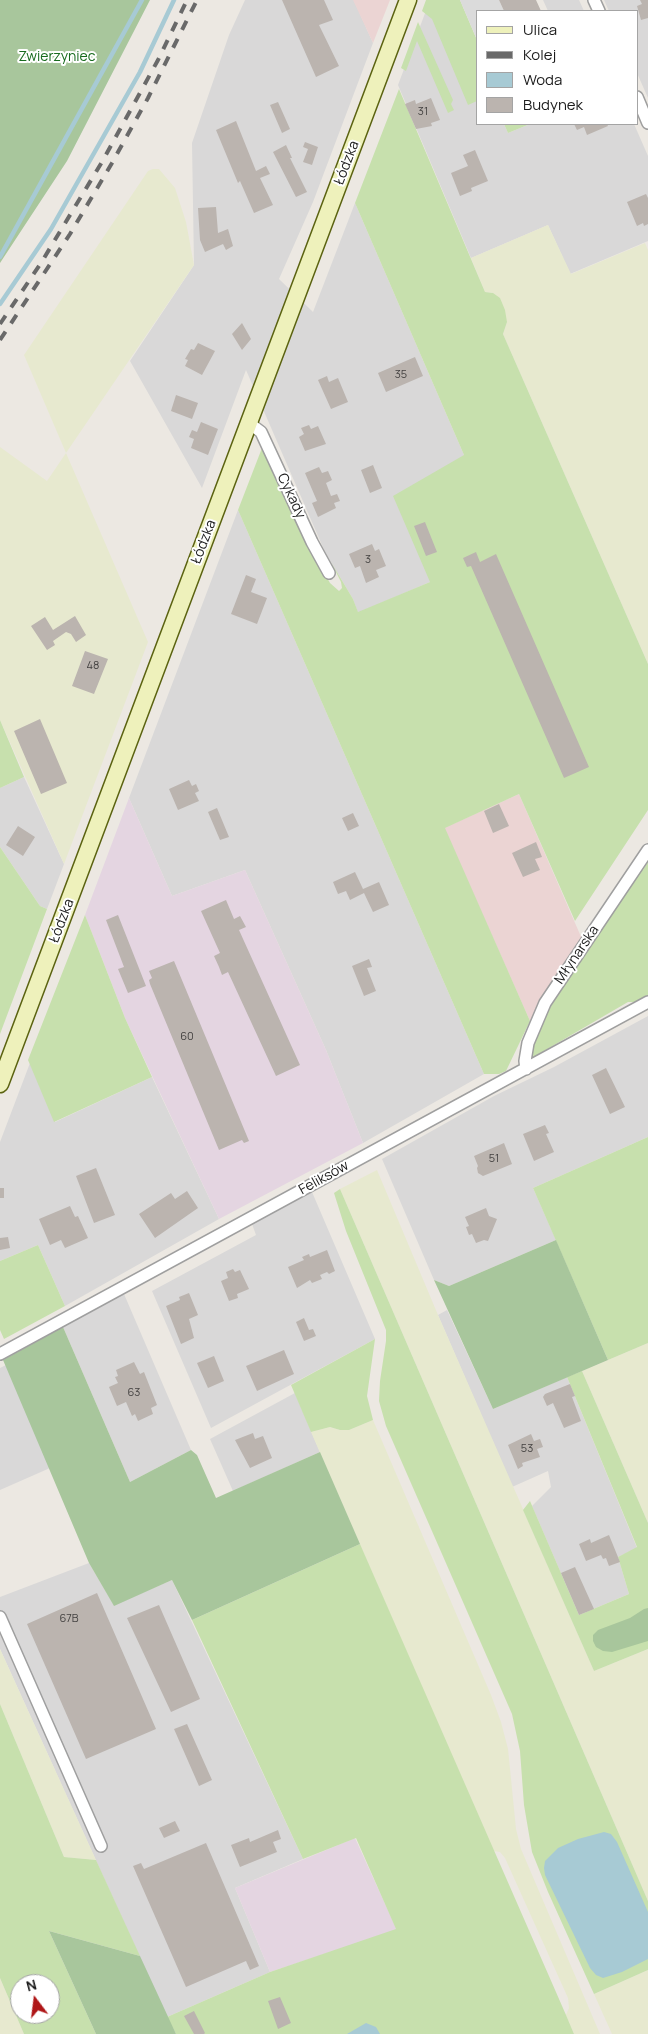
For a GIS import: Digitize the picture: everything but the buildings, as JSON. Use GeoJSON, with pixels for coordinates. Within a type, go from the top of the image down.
{"type":"FeatureCollection","features":[{"type":"Feature","properties":{"kind":"main road","name":"Łódzka"},"geometry":{"type":"LineString","coordinates":[[0,1084],[408,0]]}},
{"type":"Feature","properties":{"kind":"street"},"geometry":{"type":"LineString","coordinates":[[638,99],[648,123]]}},
{"type":"Feature","properties":{"kind":"street","name":"Cykady"},"geometry":{"type":"LineString","coordinates":[[249,423],[261,432],[312,542],[329,573]]}},
{"type":"Feature","properties":{"kind":"street","name":"Młynarska"},"geometry":{"type":"LineString","coordinates":[[526,1069],[525,1061],[528,1042],[545,1002],[648,850]]}},
{"type":"Feature","properties":{"kind":"street","name":"Feliksów"},"geometry":{"type":"LineString","coordinates":[[0,1354],[648,1002]]}},
{"type":"Feature","properties":{"kind":"street"},"geometry":{"type":"LineString","coordinates":[[0,1617],[101,1846]]}},
{"type":"Feature","properties":{"kind":"shaded area"},"geometry":{"type":"Polygon","coordinates":[[[245,0],[354,0],[373,43],[313,202],[279,279],[313,312],[355,203],[464,455],[430,582],[358,613],[353,599],[325,552],[246,370],[202,488],[130,361],[194,265],[192,143],[229,35],[245,0]]]}},
{"type":"Feature","properties":{"kind":"shaded area"},"geometry":{"type":"Polygon","coordinates":[[[353,0],[390,0],[373,43],[353,0]]]}},
{"type":"Feature","properties":{"kind":"shaded area"},"geometry":{"type":"Polygon","coordinates":[[[430,0],[476,61],[476,125],[504,125],[508,133],[528,125],[634,125],[648,156],[648,241],[570,274],[548,225],[471,258],[398,85],[430,0]]]}},
{"type":"Feature","properties":{"kind":"shaded area"},"geometry":{"type":"Polygon","coordinates":[[[460,0],[499,0],[504,10],[476,10],[476,38],[460,0]]]}},
{"type":"Feature","properties":{"kind":"shaded area"},"geometry":{"type":"Polygon","coordinates":[[[543,0],[579,0],[584,10],[548,10],[543,0]]]}},
{"type":"Feature","properties":{"kind":"shaded area"},"geometry":{"type":"Polygon","coordinates":[[[604,0],[648,0],[648,98],[638,75],[638,10],[609,10],[604,0]]]}},
{"type":"Feature","properties":{"kind":"shaded area"},"geometry":{"type":"Polygon","coordinates":[[[238,510],[484,1074],[363,1143],[326,1050],[245,870],[172,896],[129,798],[238,510]]]}},
{"type":"Feature","properties":{"kind":"shaded area"},"geometry":{"type":"Polygon","coordinates":[[[24,777],[64,864],[47,909],[40,906],[0,847],[0,788],[24,777]]]}},
{"type":"Feature","properties":{"kind":"shaded area"},"geometry":{"type":"Polygon","coordinates":[[[519,794],[582,939],[530,1021],[444,828],[519,794]]]}},
{"type":"Feature","properties":{"kind":"shaded area"},"geometry":{"type":"Polygon","coordinates":[[[129,798],[172,896],[245,870],[326,1050],[363,1143],[219,1219],[125,1018],[85,915],[129,798]]]}},
{"type":"Feature","properties":{"kind":"shaded area"},"geometry":{"type":"Polygon","coordinates":[[[648,1016],[648,1137],[533,1188],[556,1240],[449,1286],[434,1280],[382,1159],[494,1096],[554,1067],[648,1016]]]}},
{"type":"Feature","properties":{"kind":"shaded area"},"geometry":{"type":"Polygon","coordinates":[[[30,1063],[55,1122],[152,1077],[219,1219],[65,1306],[38,1245],[0,1261],[0,1142],[30,1063]]]}},
{"type":"Feature","properties":{"kind":"shaded area"},"geometry":{"type":"Polygon","coordinates":[[[312,1192],[375,1339],[211,1428],[152,1291],[256,1235],[252,1224],[312,1192]]]}},
{"type":"Feature","properties":{"kind":"shaded area"},"geometry":{"type":"Polygon","coordinates":[[[124,1294],[191,1450],[130,1482],[63,1327],[124,1294]]]}},
{"type":"Feature","properties":{"kind":"shaded area"},"geometry":{"type":"Polygon","coordinates":[[[447,1310],[493,1409],[567,1377],[637,1548],[618,1557],[629,1594],[579,1615],[532,1506],[551,1487],[548,1471],[512,1487],[438,1315],[447,1310]]]}},
{"type":"Feature","properties":{"kind":"shaded area"},"geometry":{"type":"Polygon","coordinates":[[[6,1365],[50,1468],[0,1490],[0,1368],[6,1365]]]}},
{"type":"Feature","properties":{"kind":"shaded area"},"geometry":{"type":"Polygon","coordinates":[[[295,1393],[320,1452],[233,1491],[210,1439],[295,1393]]]}},
{"type":"Feature","properties":{"kind":"shaded area"},"geometry":{"type":"Polygon","coordinates":[[[89,1563],[114,1605],[172,1580],[303,1859],[235,1888],[270,1972],[167,2017],[0,1649],[0,1597],[89,1563]]]}},
{"type":"Feature","properties":{"kind":"shaded area"},"geometry":{"type":"Polygon","coordinates":[[[355,1838],[397,1930],[270,1972],[235,1888],[355,1838]]]}},
{"type":"Feature","properties":{"kind":"green space","name":"Zwierzyniec"},"geometry":{"type":"Polygon","coordinates":[[[0,0],[150,0],[67,161],[0,263],[0,0]]]}},
{"type":"Feature","properties":{"kind":"green space"},"geometry":{"type":"Polygon","coordinates":[[[426,0],[460,0],[476,38],[476,101],[468,105],[432,19],[422,11],[426,0]]]}},
{"type":"Feature","properties":{"kind":"green space"},"geometry":{"type":"Polygon","coordinates":[[[418,22],[453,100],[451,104],[454,110],[448,113],[417,41],[406,71],[401,68],[418,22]]]}},
{"type":"Feature","properties":{"kind":"green space"},"geometry":{"type":"Polygon","coordinates":[[[399,89],[485,292],[493,293],[500,298],[507,322],[503,334],[648,664],[648,810],[575,921],[519,794],[445,828],[530,1021],[506,1071],[499,1074],[484,1074],[238,510],[262,448],[265,449],[315,557],[330,583],[339,591],[342,588],[341,582],[331,562],[353,599],[358,612],[430,582],[393,496],[464,455],[355,203],[399,89]]]}},
{"type":"Feature","properties":{"kind":"green space"},"geometry":{"type":"Polygon","coordinates":[[[504,125],[528,125],[508,133],[504,125]]]}},
{"type":"Feature","properties":{"kind":"green space"},"geometry":{"type":"Polygon","coordinates":[[[159,169],[175,188],[186,222],[194,265],[66,453],[24,355],[148,171],[159,169]]]}},
{"type":"Feature","properties":{"kind":"green space"},"geometry":{"type":"Polygon","coordinates":[[[548,225],[571,274],[645,243],[648,250],[648,664],[503,334],[507,322],[493,293],[485,292],[471,258],[548,225]]]}},
{"type":"Feature","properties":{"kind":"green space"},"geometry":{"type":"Polygon","coordinates":[[[0,447],[47,481],[66,453],[148,642],[64,864],[0,720],[0,447]]]}},
{"type":"Feature","properties":{"kind":"green space"},"geometry":{"type":"Polygon","coordinates":[[[0,720],[24,777],[0,788],[0,720]]]}},
{"type":"Feature","properties":{"kind":"green space"},"geometry":{"type":"Polygon","coordinates":[[[0,847],[40,906],[47,909],[0,1034],[0,847]]]}},
{"type":"Feature","properties":{"kind":"green space"},"geometry":{"type":"Polygon","coordinates":[[[648,862],[648,995],[636,1002],[628,1002],[518,1066],[551,1006],[641,866],[643,870],[648,862]]]}},
{"type":"Feature","properties":{"kind":"green space"},"geometry":{"type":"Polygon","coordinates":[[[85,915],[125,1018],[152,1077],[54,1122],[28,1060],[85,915]]]}},
{"type":"Feature","properties":{"kind":"green space"},"geometry":{"type":"Polygon","coordinates":[[[648,1137],[648,1343],[608,1360],[533,1188],[648,1137]]]}},
{"type":"Feature","properties":{"kind":"green space"},"geometry":{"type":"Polygon","coordinates":[[[377,1170],[438,1315],[594,1671],[648,1649],[648,1901],[340,1189],[377,1170]]]}},
{"type":"Feature","properties":{"kind":"green space"},"geometry":{"type":"Polygon","coordinates":[[[340,1189],[648,1901],[648,1970],[594,1994],[532,1852],[524,1805],[520,1751],[512,1714],[386,1426],[379,1401],[386,1330],[346,1231],[334,1193],[340,1189]]]}},
{"type":"Feature","properties":{"kind":"green space"},"geometry":{"type":"Polygon","coordinates":[[[556,1240],[608,1360],[493,1409],[434,1280],[449,1286],[556,1240]]]}},
{"type":"Feature","properties":{"kind":"green space"},"geometry":{"type":"Polygon","coordinates":[[[38,1245],[65,1306],[4,1339],[0,1330],[0,1261],[38,1245]]]}},
{"type":"Feature","properties":{"kind":"green space"},"geometry":{"type":"Polygon","coordinates":[[[63,1327],[130,1482],[191,1450],[197,1455],[216,1498],[320,1452],[360,1544],[192,1620],[172,1580],[114,1606],[89,1563],[3,1360],[63,1327]]]}},
{"type":"Feature","properties":{"kind":"green space"},"geometry":{"type":"Polygon","coordinates":[[[375,1339],[367,1396],[373,1420],[349,1430],[330,1427],[311,1432],[291,1385],[375,1339]]]}},
{"type":"Feature","properties":{"kind":"green space"},"geometry":{"type":"Polygon","coordinates":[[[648,1343],[648,1523],[582,1371],[648,1343]]]}},
{"type":"Feature","properties":{"kind":"green space"},"geometry":{"type":"Polygon","coordinates":[[[582,1371],[648,1523],[648,1649],[594,1671],[523,1510],[530,1501],[579,1615],[629,1594],[618,1557],[637,1547],[567,1377],[582,1371]]]}},
{"type":"Feature","properties":{"kind":"green space"},"geometry":{"type":"Polygon","coordinates":[[[373,1420],[501,1722],[508,1749],[516,1829],[521,1849],[600,2034],[574,2034],[566,2015],[569,2008],[568,1998],[505,1858],[500,1852],[493,1851],[311,1432],[330,1427],[349,1430],[373,1420]]]}},
{"type":"Feature","properties":{"kind":"green space"},"geometry":{"type":"Polygon","coordinates":[[[360,1544],[574,2034],[176,2034],[167,2017],[270,1972],[396,1929],[356,1838],[303,1859],[192,1620],[360,1544]]]}},
{"type":"Feature","properties":{"kind":"green space"},"geometry":{"type":"Polygon","coordinates":[[[648,1608],[648,1641],[612,1652],[603,1651],[596,1647],[593,1635],[598,1630],[630,1618],[648,1608]]]}},
{"type":"Feature","properties":{"kind":"green space"},"geometry":{"type":"Polygon","coordinates":[[[0,1649],[96,1860],[64,1857],[0,1704],[0,1649]]]}},
{"type":"Feature","properties":{"kind":"green space"},"geometry":{"type":"Polygon","coordinates":[[[0,1704],[64,1857],[96,1860],[140,1956],[49,1931],[96,2034],[24,2034],[20,2024],[60,2024],[60,1974],[10,1974],[10,2001],[0,1978],[0,1704]]]}},
{"type":"Feature","properties":{"kind":"green space"},"geometry":{"type":"Polygon","coordinates":[[[49,1931],[140,1956],[176,2034],[96,2034],[49,1931]]]}},
{"type":"Feature","properties":{"kind":"green space"},"geometry":{"type":"Polygon","coordinates":[[[648,1970],[648,2034],[612,2034],[594,1994],[648,1970]]]}},
{"type":"Feature","properties":{"kind":"green space"},"geometry":{"type":"Polygon","coordinates":[[[0,1978],[10,2001],[10,2024],[20,2024],[24,2034],[0,2034],[0,1978]]]}},
{"type":"Feature","properties":{"kind":"water"},"geometry":{"type":"Polygon","coordinates":[[[604,1832],[611,1834],[617,1842],[648,1912],[648,1959],[622,1972],[603,1978],[596,1975],[590,1968],[545,1875],[544,1868],[545,1861],[558,1848],[578,1839],[604,1832]]]}},
{"type":"Feature","properties":{"kind":"water"},"geometry":{"type":"Polygon","coordinates":[[[366,2023],[376,2027],[380,2034],[347,2034],[366,2023]]]}},
{"type":"Feature","properties":{"kind":"waterway"},"geometry":{"type":"LineString","coordinates":[[0,257],[142,0]]}},
{"type":"Feature","properties":{"kind":"waterway"},"geometry":{"type":"LineString","coordinates":[[0,304],[51,229],[140,72],[174,0]]}},
{"type":"Feature","properties":{"kind":"railway"},"geometry":{"type":"LineString","coordinates":[[0,324],[41,263],[102,162],[158,60],[187,0]]}},
{"type":"Feature","properties":{"kind":"railway"},"geometry":{"type":"LineString","coordinates":[[0,340],[70,234],[112,163],[148,98],[197,0]]}}]}
